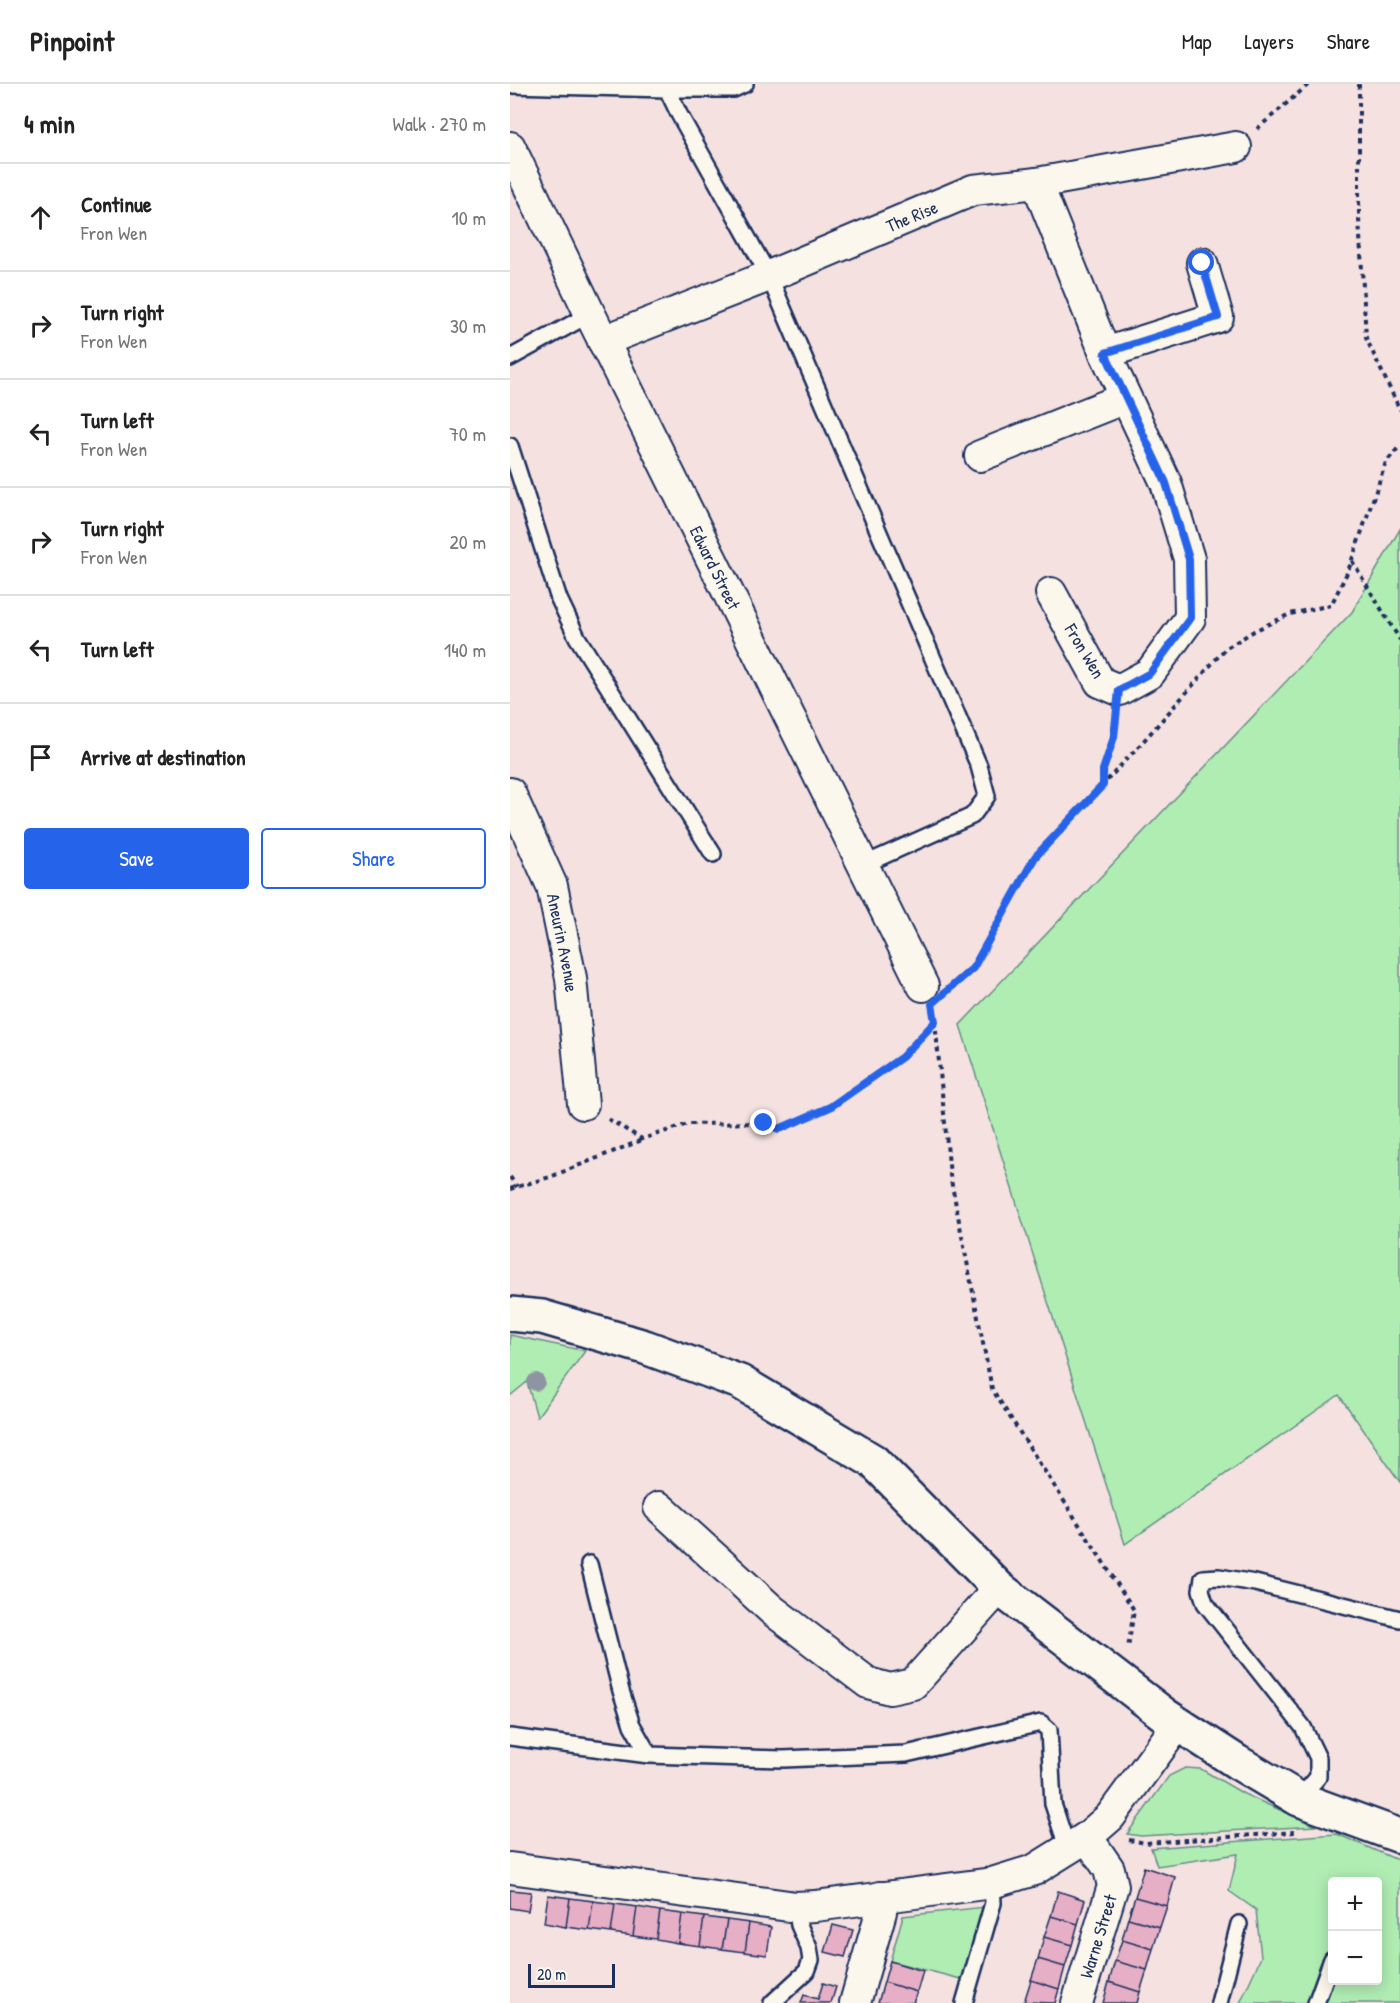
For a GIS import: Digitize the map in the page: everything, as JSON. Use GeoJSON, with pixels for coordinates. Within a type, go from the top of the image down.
{"type":"FeatureCollection","features":[{"type":"Feature","properties":{"kind":"main road"},"geometry":{"type":"LineString","coordinates":[[510,1314],[542,1317],[645,1347],[740,1382],[873,1461],[999,1588],[1178,1724],[1299,1798],[1400,1836]]}},
{"type":"Feature","properties":{"kind":"street","name":"Edward Street"},"geometry":{"type":"LineString","coordinates":[[510,147],[590,314],[928,995]]}},
{"type":"Feature","properties":{"kind":"street","name":"The Rise"},"geometry":{"type":"LineString","coordinates":[[603,340],[769,276],[973,190],[1036,183],[1236,147]]}},
{"type":"Feature","properties":{"kind":"street","name":"Fron Wen"},"geometry":{"type":"LineString","coordinates":[[1036,183],[1105,353],[1166,483],[1189,559],[1190,618],[1150,673],[1119,690],[1100,682],[1051,593]]}},
{"type":"Feature","properties":{"kind":"street"},"geometry":{"type":"LineString","coordinates":[[1105,353],[1218,317],[1202,263]]}},
{"type":"Feature","properties":{"kind":"street"},"geometry":{"type":"LineString","coordinates":[[980,456],[1125,398]]}},
{"type":"Feature","properties":{"kind":"street","name":"Aneurin Avenue"},"geometry":{"type":"LineString","coordinates":[[510,793],[552,886],[571,978],[582,1104]]}},
{"type":"Feature","properties":{"kind":"street"},"geometry":{"type":"LineString","coordinates":[[659,1507],[772,1610],[868,1683],[891,1689],[914,1684],[999,1588]]}},
{"type":"Feature","properties":{"kind":"street"},"geometry":{"type":"LineString","coordinates":[[510,1868],[796,1907],[992,1883],[1034,1870],[1077,1844],[1110,1817],[1178,1724]]}},
{"type":"Feature","properties":{"kind":"street","name":"Warne Street"},"geometry":{"type":"LineString","coordinates":[[1077,1844],[1109,1869],[1113,1886],[1077,2003]]}},
{"type":"Feature","properties":{"kind":"street"},"geometry":{"type":"LineString","coordinates":[[855,2003],[881,1912],[880,1897]]}},
{"type":"Feature","properties":{"kind":"lane"},"geometry":{"type":"LineString","coordinates":[[510,85],[734,89],[746,84]]}},
{"type":"Feature","properties":{"kind":"lane"},"geometry":{"type":"LineString","coordinates":[[667,87],[678,114],[769,276],[980,766],[987,796],[972,816],[863,865]]}},
{"type":"Feature","properties":{"kind":"lane"},"geometry":{"type":"LineString","coordinates":[[510,358],[590,314]]}},
{"type":"Feature","properties":{"kind":"lane"},"geometry":{"type":"LineString","coordinates":[[510,446],[559,599],[577,637],[713,854]]}},
{"type":"Feature","properties":{"kind":"lane"},"geometry":{"type":"LineString","coordinates":[[589,1564],[621,1691],[632,1725],[649,1755]]}},
{"type":"Feature","properties":{"kind":"lane"},"geometry":{"type":"LineString","coordinates":[[1299,1798],[1318,1777],[1318,1758],[1303,1727],[1205,1603],[1201,1590],[1203,1578],[1219,1576],[1255,1583],[1400,1619]]}},
{"type":"Feature","properties":{"kind":"lane"},"geometry":{"type":"LineString","coordinates":[[510,1737],[649,1755],[783,1759],[906,1754],[1041,1723],[1049,1730],[1053,1804],[1060,1830],[1077,1844]]}},
{"type":"Feature","properties":{"kind":"lane"},"geometry":{"type":"LineString","coordinates":[[964,2003],[993,1903],[992,1883]]}},
{"type":"Feature","properties":{"kind":"lane"},"geometry":{"type":"LineString","coordinates":[[772,2003],[807,1971],[811,1960],[809,1948],[799,1925],[796,1907]]}},
{"type":"Feature","properties":{"kind":"lane"},"geometry":{"type":"LineString","coordinates":[[1219,2003],[1239,1924]]}},
{"type":"Feature","properties":{"kind":"lane"},"geometry":{"type":"LineString","coordinates":[[1316,2003],[1328,1970]]}},
{"type":"Feature","properties":{"kind":"path"},"geometry":{"type":"LineString","coordinates":[[1236,147],[1309,84]]}},
{"type":"Feature","properties":{"kind":"path"},"geometry":{"type":"LineString","coordinates":[[1359,84],[1359,219],[1366,338],[1400,410]]}},
{"type":"Feature","properties":{"kind":"path"},"geometry":{"type":"LineString","coordinates":[[1122,1683],[1134,1610],[992,1389],[950,1175],[935,1022],[928,995],[973,968],[1035,857],[1225,649],[1254,631],[1290,614],[1331,605],[1352,561],[1386,462],[1400,446]]}},
{"type":"Feature","properties":{"kind":"path"},"geometry":{"type":"LineString","coordinates":[[1352,561],[1400,640]]}},
{"type":"Feature","properties":{"kind":"path"},"geometry":{"type":"LineString","coordinates":[[1103,785],[1103,770],[1114,737],[1119,690]]}},
{"type":"Feature","properties":{"kind":"path"},"geometry":{"type":"LineString","coordinates":[[510,1189],[550,1177],[642,1139],[688,1124],[764,1123],[779,1129],[830,1107],[902,1057],[935,1022]]}},
{"type":"Feature","properties":{"kind":"path"},"geometry":{"type":"LineString","coordinates":[[582,1104],[642,1139]]}},
{"type":"Feature","properties":{"kind":"path"},"geometry":{"type":"LineString","coordinates":[[510,1177],[517,1187]]}},
{"type":"Feature","properties":{"kind":"path"},"geometry":{"type":"LineString","coordinates":[[1126,1840],[1146,1843],[1296,1832]]}},
{"type":"Feature","properties":{"kind":"green space"},"geometry":{"type":"Polygon","coordinates":[[[1400,529],[1400,1482],[1339,1395],[1125,1544],[960,1025],[1352,612],[1400,529]]]}},
{"type":"Feature","properties":{"kind":"green space"},"geometry":{"type":"Polygon","coordinates":[[[510,1335],[585,1351],[537,1417],[527,1382],[510,1396],[510,1335]]]}},
{"type":"Feature","properties":{"kind":"green space"},"geometry":{"type":"Polygon","coordinates":[[[1185,1768],[1201,1769],[1244,1794],[1316,1826],[1141,1836],[1127,1834],[1169,1776],[1185,1768]]]}},
{"type":"Feature","properties":{"kind":"green space"},"geometry":{"type":"Polygon","coordinates":[[[1337,1834],[1400,1861],[1400,2003],[1240,2003],[1261,1957],[1256,1910],[1229,1891],[1238,1854],[1157,1866],[1151,1848],[1337,1834]]]}},
{"type":"Feature","properties":{"kind":"green space"},"geometry":{"type":"Polygon","coordinates":[[[985,1907],[965,1980],[890,1961],[903,1916],[985,1907]]]}},
{"type":"Feature","properties":{"kind":"building"},"geometry":{"type":"Polygon","coordinates":[[[1144,1867],[1175,1877],[1167,1906],[1135,1897],[1144,1867]]]}},
{"type":"Feature","properties":{"kind":"building"},"geometry":{"type":"Polygon","coordinates":[[[510,1890],[531,1892],[528,1911],[510,1908],[510,1890]]]}},
{"type":"Feature","properties":{"kind":"building"},"geometry":{"type":"Polygon","coordinates":[[[1058,1891],[1085,1900],[1078,1924],[1051,1916],[1058,1891]]]}},
{"type":"Feature","properties":{"kind":"building"},"geometry":{"type":"Polygon","coordinates":[[[548,1895],[570,1898],[566,1927],[544,1923],[548,1895]]]}},
{"type":"Feature","properties":{"kind":"building"},"geometry":{"type":"Polygon","coordinates":[[[1135,1897],[1167,1906],[1160,1927],[1128,1918],[1135,1897]]]}},
{"type":"Feature","properties":{"kind":"building"},"geometry":{"type":"Polygon","coordinates":[[[570,1898],[593,1901],[589,1930],[566,1927],[570,1898]]]}},
{"type":"Feature","properties":{"kind":"building"},"geometry":{"type":"Polygon","coordinates":[[[593,1901],[615,1904],[611,1933],[589,1930],[593,1901]]]}},
{"type":"Feature","properties":{"kind":"building"},"geometry":{"type":"Polygon","coordinates":[[[615,1904],[637,1907],[633,1936],[611,1933],[615,1904]]]}},
{"type":"Feature","properties":{"kind":"building"},"geometry":{"type":"Polygon","coordinates":[[[637,1907],[660,1911],[656,1939],[633,1936],[637,1907]]]}},
{"type":"Feature","properties":{"kind":"building"},"geometry":{"type":"Polygon","coordinates":[[[660,1911],[682,1914],[678,1943],[656,1939],[660,1911]]]}},
{"type":"Feature","properties":{"kind":"building"},"geometry":{"type":"Polygon","coordinates":[[[682,1914],[704,1917],[700,1946],[678,1943],[682,1914]]]}},
{"type":"Feature","properties":{"kind":"building"},"geometry":{"type":"Polygon","coordinates":[[[1051,1916],[1078,1924],[1072,1945],[1044,1937],[1051,1916]]]}},
{"type":"Feature","properties":{"kind":"building"},"geometry":{"type":"Polygon","coordinates":[[[704,1917],[727,1920],[722,1949],[700,1946],[704,1917]]]}},
{"type":"Feature","properties":{"kind":"building"},"geometry":{"type":"Polygon","coordinates":[[[1128,1918],[1160,1927],[1153,1949],[1122,1940],[1128,1918]]]}},
{"type":"Feature","properties":{"kind":"building"},"geometry":{"type":"Polygon","coordinates":[[[727,1920],[749,1923],[745,1952],[722,1949],[727,1920]]]}},
{"type":"Feature","properties":{"kind":"building"},"geometry":{"type":"Polygon","coordinates":[[[749,1923],[771,1927],[767,1955],[745,1952],[749,1923]]]}},
{"type":"Feature","properties":{"kind":"building"},"geometry":{"type":"Polygon","coordinates":[[[833,1925],[853,1930],[845,1957],[825,1952],[833,1925]]]}},
{"type":"Feature","properties":{"kind":"building"},"geometry":{"type":"Polygon","coordinates":[[[1044,1937],[1072,1945],[1065,1967],[1038,1959],[1044,1937]]]}},
{"type":"Feature","properties":{"kind":"building"},"geometry":{"type":"Polygon","coordinates":[[[1122,1940],[1153,1949],[1147,1970],[1115,1961],[1122,1940]]]}},
{"type":"Feature","properties":{"kind":"building"},"geometry":{"type":"Polygon","coordinates":[[[1038,1959],[1065,1967],[1059,1989],[1031,1980],[1038,1959]]]}},
{"type":"Feature","properties":{"kind":"building"},"geometry":{"type":"Polygon","coordinates":[[[890,1961],[923,1971],[917,1992],[884,1982],[890,1961]]]}},
{"type":"Feature","properties":{"kind":"building"},"geometry":{"type":"Polygon","coordinates":[[[1115,1961],[1147,1970],[1140,1992],[1109,1982],[1115,1961]]]}},
{"type":"Feature","properties":{"kind":"building"},"geometry":{"type":"Polygon","coordinates":[[[1031,1980],[1059,1989],[1055,2003],[1024,2002],[1031,1980]]]}},
{"type":"Feature","properties":{"kind":"building"},"geometry":{"type":"Polygon","coordinates":[[[884,1982],[917,1992],[913,2003],[878,2003],[884,1982]]]}},
{"type":"Feature","properties":{"kind":"building"},"geometry":{"type":"Polygon","coordinates":[[[1109,1982],[1140,1992],[1137,2003],[1103,2003],[1109,1982]]]}},
{"type":"Feature","properties":{"kind":"building"},"geometry":{"type":"Polygon","coordinates":[[[823,1983],[836,1987],[831,2003],[801,2003],[804,1995],[818,1999],[823,1983]]]}},
{"type":"Feature","properties":{"kind":"route"},"geometry":{"type":"LineString","coordinates":[[764,1123],[779,1129],[830,1107],[902,1057],[935,1022],[932,1004],[973,968],[1035,857],[1103,785],[1103,770],[1114,737],[1119,690],[1150,673],[1190,618],[1189,559],[1166,483],[1105,353],[1218,317],[1202,263]]}}]}
